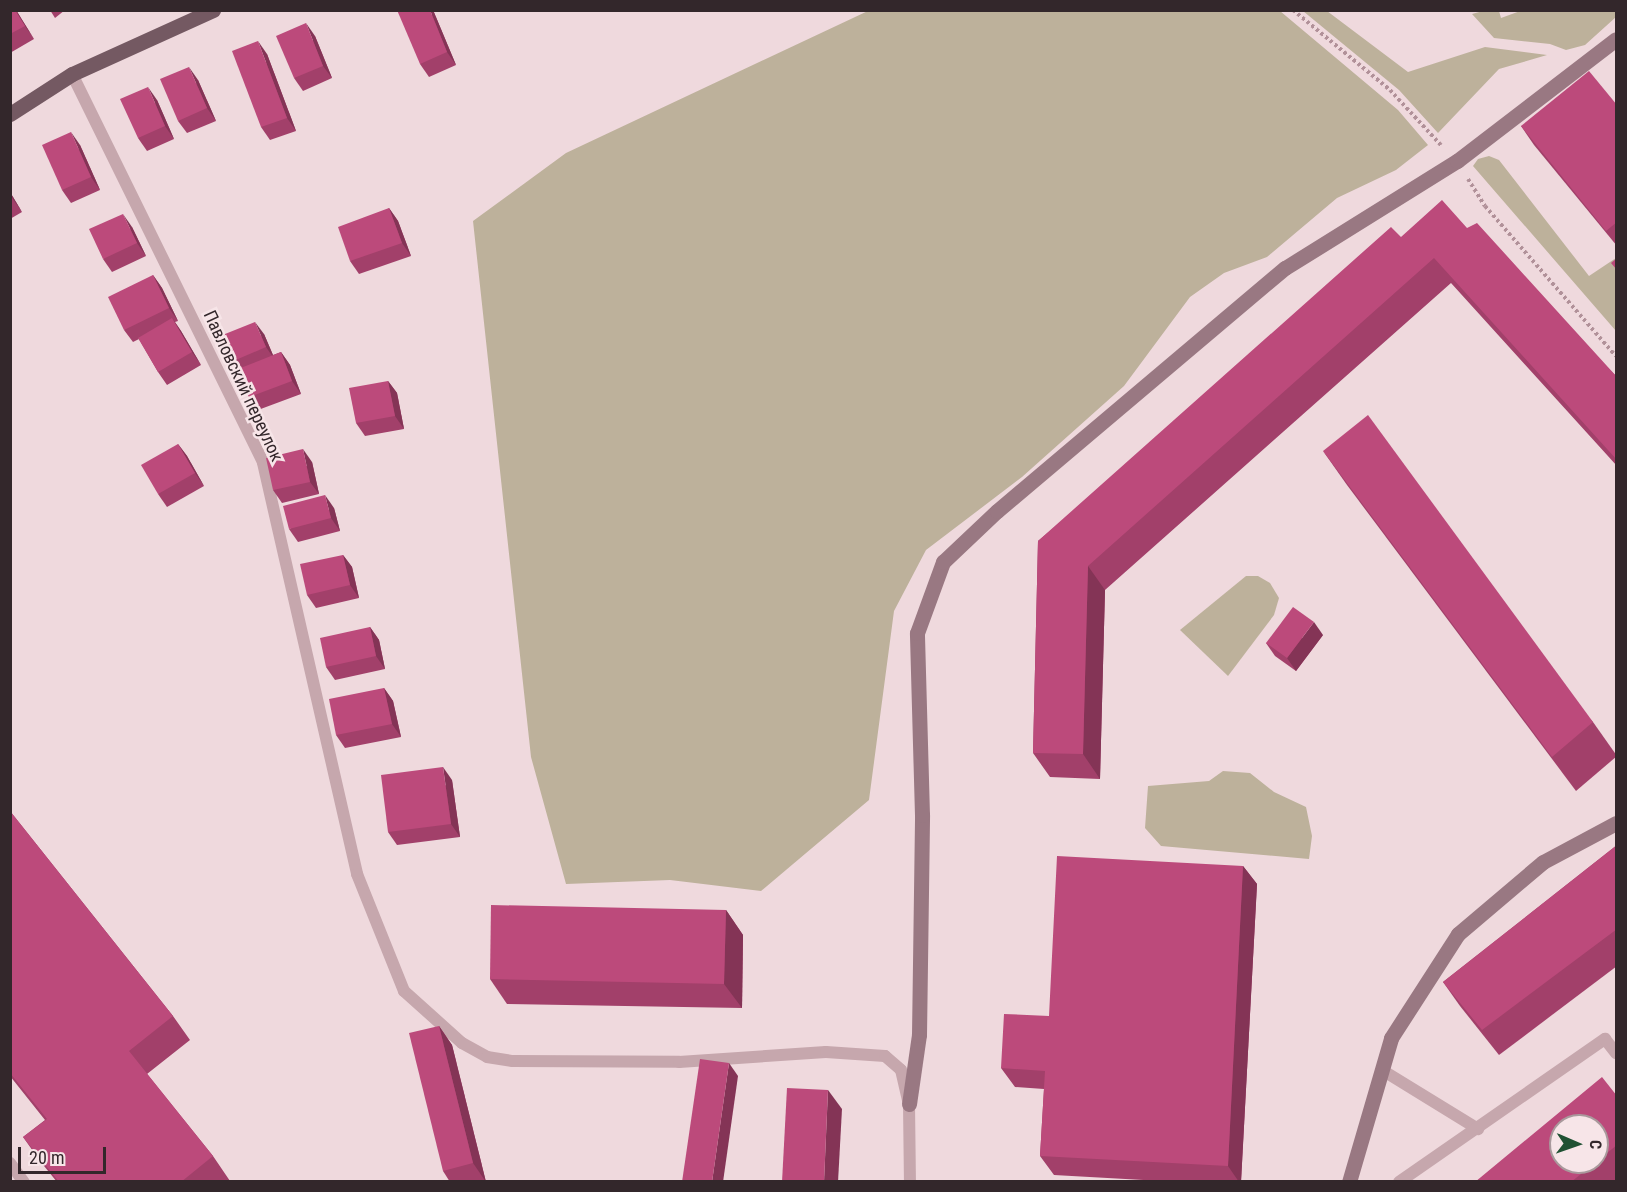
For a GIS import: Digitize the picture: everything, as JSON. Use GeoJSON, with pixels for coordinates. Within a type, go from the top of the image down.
{"type":"FeatureCollection","features":[{"type":"Feature","properties":{"kind":"main road"},"geometry":{"type":"LineString","coordinates":[[10,114],[72,74],[213,10]]}},
{"type":"Feature","properties":{"kind":"street"},"geometry":{"type":"LineString","coordinates":[[909,1104],[919,1035],[922,815],[917,633],[943,562],[997,511],[1285,268],[1457,161],[1617,39]]}},
{"type":"Feature","properties":{"kind":"street"},"geometry":{"type":"LineString","coordinates":[[1349,1182],[1391,1038],[1458,934],[1543,862],[1617,823]]}},
{"type":"Feature","properties":{"kind":"lane","name":"Павловский переулок"},"geometry":{"type":"LineString","coordinates":[[72,74],[263,463],[357,874],[404,991],[462,1043],[487,1057],[513,1061],[679,1062],[851,1052],[885,1056],[901,1070],[909,1104],[910,1182]]}},
{"type":"Feature","properties":{"kind":"lane"},"geometry":{"type":"LineString","coordinates":[[1399,1182],[1605,1039],[1617,1053]]}},
{"type":"Feature","properties":{"kind":"lane"},"geometry":{"type":"LineString","coordinates":[[1382,1070],[1478,1129]]}},
{"type":"Feature","properties":{"kind":"lane"},"geometry":{"type":"LineString","coordinates":[[10,1163],[24,1182]]}},
{"type":"Feature","properties":{"kind":"shaded area"},"geometry":{"type":"Polygon","coordinates":[[[870,10],[1280,11],[1398,110],[1428,145],[1396,170],[1337,198],[1267,257],[1224,273],[1190,297],[1124,386],[1022,477],[926,550],[894,611],[869,800],[761,891],[670,880],[566,884],[531,757],[473,221],[566,153],[870,10]]]}},
{"type":"Feature","properties":{"kind":"shaded area"},"geometry":{"type":"Polygon","coordinates":[[[1523,10],[1616,11],[1616,17],[1585,45],[1566,50],[1550,44],[1494,38],[1472,14],[1499,11],[1501,18],[1523,10]]]}},
{"type":"Feature","properties":{"kind":"shaded area"},"geometry":{"type":"Polygon","coordinates":[[[1303,11],[1327,11],[1408,72],[1485,47],[1547,55],[1499,69],[1438,133],[1399,90],[1303,11]]]}},
{"type":"Feature","properties":{"kind":"shaded area"},"geometry":{"type":"Polygon","coordinates":[[[1489,156],[1499,160],[1589,276],[1616,258],[1616,331],[1473,166],[1478,159],[1489,156]]]}},
{"type":"Feature","properties":{"kind":"shaded area"},"geometry":{"type":"Polygon","coordinates":[[[1246,576],[1258,576],[1270,583],[1279,598],[1274,615],[1228,676],[1180,630],[1246,576]]]}},
{"type":"Feature","properties":{"kind":"shaded area"},"geometry":{"type":"Polygon","coordinates":[[[1223,771],[1250,773],[1274,792],[1306,807],[1312,836],[1309,859],[1161,846],[1145,828],[1148,786],[1209,781],[1223,771]]]}},
{"type":"Feature","properties":{"kind":"building"},"geometry":{"type":"Polygon","coordinates":[[[10,10],[15,10],[25,26],[10,34],[10,10]]]}},
{"type":"Feature","properties":{"kind":"building"},"geometry":{"type":"Polygon","coordinates":[[[397,10],[430,10],[447,52],[420,64],[397,10]]]}},
{"type":"Feature","properties":{"kind":"building"},"geometry":{"type":"Polygon","coordinates":[[[306,23],[323,66],[294,78],[276,36],[306,23]]]}},
{"type":"Feature","properties":{"kind":"building"},"geometry":{"type":"Polygon","coordinates":[[[258,41],[287,118],[261,127],[232,51],[258,41]]]}},
{"type":"Feature","properties":{"kind":"building"},"geometry":{"type":"Polygon","coordinates":[[[189,67],[207,108],[178,121],[160,79],[189,67]]]}},
{"type":"Feature","properties":{"kind":"building"},"geometry":{"type":"Polygon","coordinates":[[[1589,71],[1617,105],[1617,222],[1606,231],[1521,126],[1589,71]]]}},
{"type":"Feature","properties":{"kind":"building"},"geometry":{"type":"Polygon","coordinates":[[[148,87],[165,126],[138,138],[120,99],[148,87]]]}},
{"type":"Feature","properties":{"kind":"building"},"geometry":{"type":"Polygon","coordinates":[[[71,132],[91,177],[62,190],[42,145],[71,132]]]}},
{"type":"Feature","properties":{"kind":"building"},"geometry":{"type":"Polygon","coordinates":[[[1442,200],[1467,228],[1477,223],[1617,377],[1617,460],[1434,258],[1088,566],[1083,754],[1033,753],[1038,541],[1391,227],[1401,237],[1442,200]]]}},
{"type":"Feature","properties":{"kind":"building"},"geometry":{"type":"Polygon","coordinates":[[[389,208],[402,243],[350,261],[338,227],[389,208]]]}},
{"type":"Feature","properties":{"kind":"building"},"geometry":{"type":"Polygon","coordinates":[[[123,214],[137,243],[103,259],[89,229],[123,214]]]}},
{"type":"Feature","properties":{"kind":"building"},"geometry":{"type":"Polygon","coordinates":[[[1617,258],[1617,270],[1611,263],[1617,258]]]}},
{"type":"Feature","properties":{"kind":"building"},"geometry":{"type":"Polygon","coordinates":[[[153,275],[169,308],[124,330],[108,297],[153,275]]]}},
{"type":"Feature","properties":{"kind":"building"},"geometry":{"type":"Polygon","coordinates":[[[172,318],[192,352],[158,372],[138,338],[172,318]]]}},
{"type":"Feature","properties":{"kind":"building"},"geometry":{"type":"Polygon","coordinates":[[[255,322],[266,347],[231,362],[220,336],[255,322]]]}},
{"type":"Feature","properties":{"kind":"building"},"geometry":{"type":"Polygon","coordinates":[[[281,352],[292,381],[249,397],[238,369],[281,352]]]}},
{"type":"Feature","properties":{"kind":"building"},"geometry":{"type":"Polygon","coordinates":[[[388,381],[395,416],[356,423],[349,388],[388,381]]]}},
{"type":"Feature","properties":{"kind":"building"},"geometry":{"type":"Polygon","coordinates":[[[1368,415],[1593,722],[1552,757],[1323,451],[1368,415]]]}},
{"type":"Feature","properties":{"kind":"building"},"geometry":{"type":"Polygon","coordinates":[[[178,444],[195,473],[158,494],[141,465],[178,444]]]}},
{"type":"Feature","properties":{"kind":"building"},"geometry":{"type":"Polygon","coordinates":[[[303,449],[310,482],[273,490],[266,458],[303,449]]]}},
{"type":"Feature","properties":{"kind":"building"},"geometry":{"type":"Polygon","coordinates":[[[325,495],[331,518],[289,529],[283,506],[325,495]]]}},
{"type":"Feature","properties":{"kind":"building"},"geometry":{"type":"Polygon","coordinates":[[[343,555],[350,585],[307,595],[300,564],[343,555]]]}},
{"type":"Feature","properties":{"kind":"building"},"geometry":{"type":"Polygon","coordinates":[[[1293,607],[1314,622],[1287,658],[1266,643],[1293,607]]]}},
{"type":"Feature","properties":{"kind":"building"},"geometry":{"type":"Polygon","coordinates":[[[370,627],[376,656],[326,667],[320,638],[370,627]]]}},
{"type":"Feature","properties":{"kind":"building"},"geometry":{"type":"Polygon","coordinates":[[[384,688],[392,724],[336,735],[329,699],[384,688]]]}},
{"type":"Feature","properties":{"kind":"building"},"geometry":{"type":"Polygon","coordinates":[[[443,767],[451,824],[388,832],[381,775],[443,767]]]}},
{"type":"Feature","properties":{"kind":"building"},"geometry":{"type":"Polygon","coordinates":[[[10,811],[173,1016],[129,1051],[213,1156],[181,1182],[59,1182],[23,1137],[47,1119],[10,1073],[10,811]]]}},
{"type":"Feature","properties":{"kind":"building"},"geometry":{"type":"Polygon","coordinates":[[[1617,845],[1617,929],[1482,1030],[1443,982],[1617,845]]]}},
{"type":"Feature","properties":{"kind":"building"},"geometry":{"type":"Polygon","coordinates":[[[1057,856],[1243,866],[1228,1166],[1040,1156],[1045,1071],[1001,1068],[1004,1014],[1049,1016],[1057,856]]]}},
{"type":"Feature","properties":{"kind":"building"},"geometry":{"type":"Polygon","coordinates":[[[491,905],[726,910],[724,984],[490,979],[491,905]]]}},
{"type":"Feature","properties":{"kind":"building"},"geometry":{"type":"Polygon","coordinates":[[[439,1026],[473,1163],[443,1171],[409,1033],[439,1026]]]}},
{"type":"Feature","properties":{"kind":"building"},"geometry":{"type":"Polygon","coordinates":[[[700,1059],[729,1063],[712,1182],[682,1182],[700,1059]]]}},
{"type":"Feature","properties":{"kind":"building"},"geometry":{"type":"Polygon","coordinates":[[[1602,1077],[1617,1096],[1617,1145],[1609,1151],[1609,1114],[1557,1114],[1602,1077]]]}},
{"type":"Feature","properties":{"kind":"building"},"geometry":{"type":"Polygon","coordinates":[[[787,1088],[828,1090],[824,1182],[782,1182],[787,1088]]]}},
{"type":"Feature","properties":{"kind":"building"},"geometry":{"type":"Polygon","coordinates":[[[1549,1121],[1549,1174],[1581,1174],[1571,1182],[1475,1182],[1549,1121]]]}}]}
